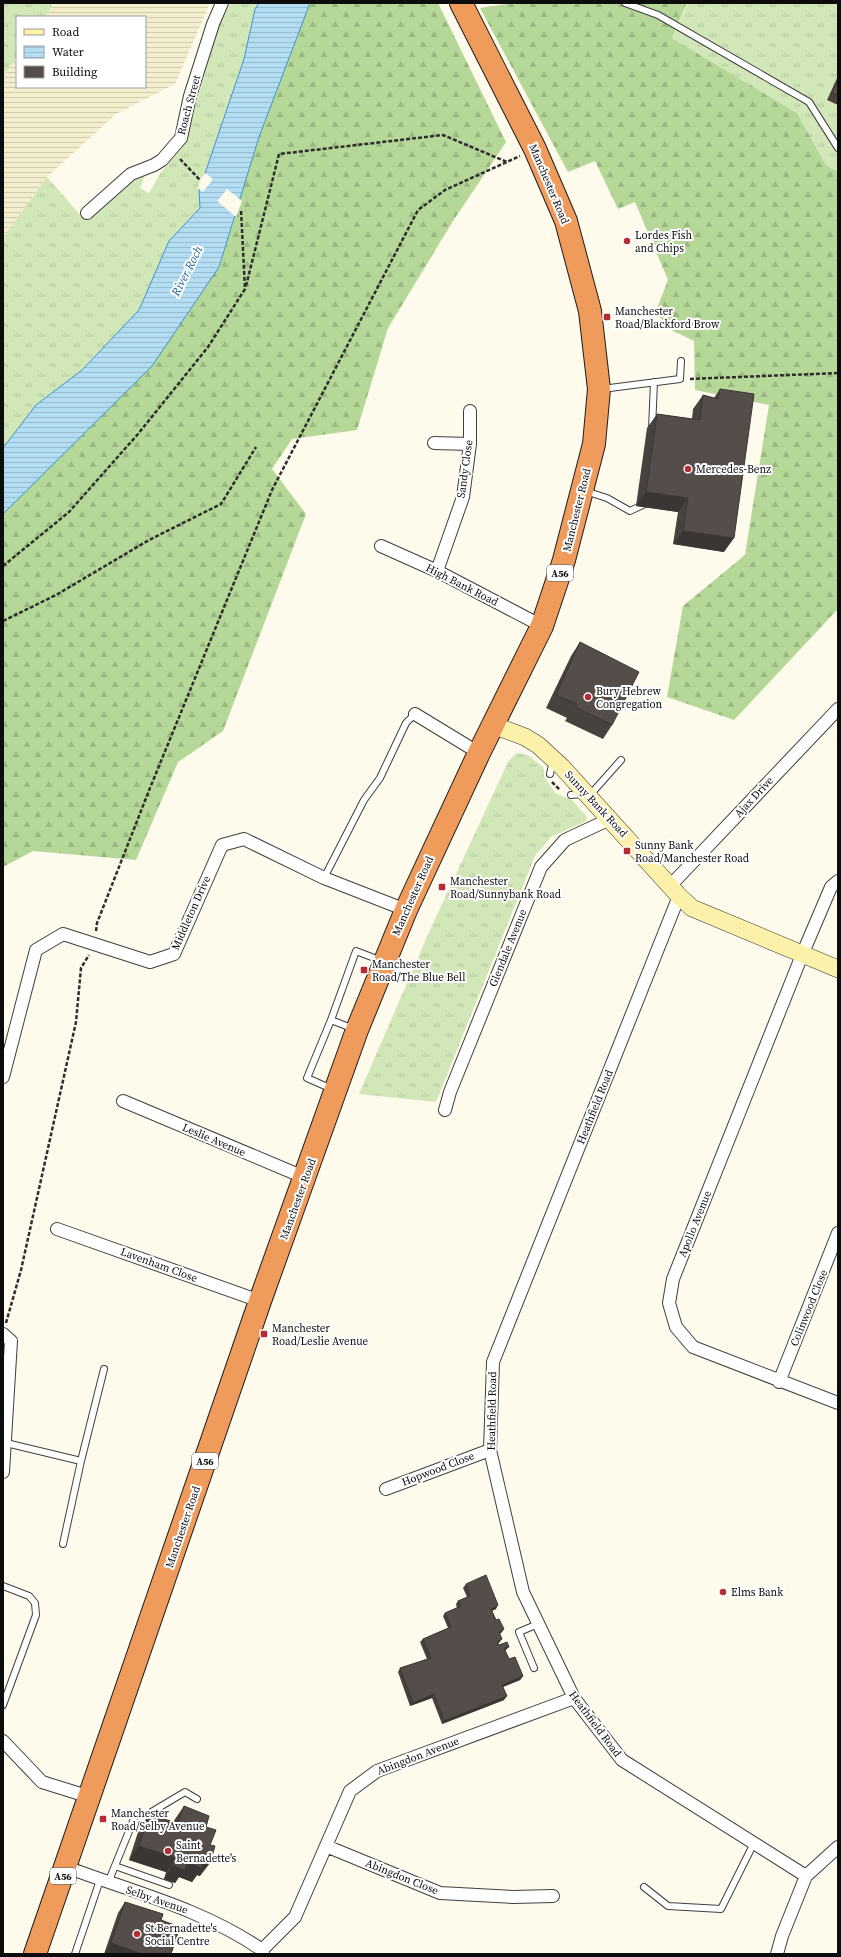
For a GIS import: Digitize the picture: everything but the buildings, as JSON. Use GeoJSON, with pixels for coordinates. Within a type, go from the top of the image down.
{"type":"FeatureCollection","features":[{"type":"Feature","properties":{"kind":"highway","name":"Manchester Road"},"geometry":{"type":"LineString","coordinates":[[90,1797],[260,1301],[306,1178],[357,1030],[406,910],[479,753],[542,626],[564,560],[594,444],[599,389],[590,311],[568,229],[535,149],[464,4]]}},
{"type":"Feature","properties":{"kind":"highway","name":"A56"},"geometry":{"type":"LineString","coordinates":[[36,1954],[90,1797]]}},
{"type":"Feature","properties":{"kind":"street","name":"Roach Street"},"geometry":{"type":"LineString","coordinates":[[88,213],[131,174],[154,165],[172,151],[181,138],[190,96],[213,24],[222,3]]}},
{"type":"Feature","properties":{"kind":"street","name":"Sandy Close"},"geometry":{"type":"LineString","coordinates":[[437,571],[462,497],[470,444],[470,411]]}},
{"type":"Feature","properties":{"kind":"street"},"geometry":{"type":"LineString","coordinates":[[434,443],[470,444]]}},
{"type":"Feature","properties":{"kind":"street","name":"High Bank Road"},"geometry":{"type":"LineString","coordinates":[[381,546],[437,571],[542,626]]}},
{"type":"Feature","properties":{"kind":"street","name":"Ajax Drive"},"geometry":{"type":"LineString","coordinates":[[674,891],[838,709]]}},
{"type":"Feature","properties":{"kind":"street"},"geometry":{"type":"LineString","coordinates":[[415,714],[479,753]]}},
{"type":"Feature","properties":{"kind":"street","name":"Sunny Bank Road"},"geometry":{"type":"LineString","coordinates":[[493,725],[525,737],[538,746],[551,766],[610,819],[674,891],[692,908],[838,969]]}},
{"type":"Feature","properties":{"kind":"street","name":"Glendale Avenue"},"geometry":{"type":"LineString","coordinates":[[445,1110],[450,1092],[541,867],[565,840],[610,819]]}},
{"type":"Feature","properties":{"kind":"street","name":"Middleton Drive"},"geometry":{"type":"LineString","coordinates":[[3,1077],[36,950],[63,934],[150,962],[174,954],[222,845],[244,839],[324,878],[406,910]]}},
{"type":"Feature","properties":{"kind":"street","name":"Apollo Avenue"},"geometry":{"type":"LineString","coordinates":[[838,880],[832,888],[802,954],[673,1279],[669,1303],[676,1327],[692,1347],[779,1382],[838,1403]]}},
{"type":"Feature","properties":{"kind":"street","name":"Heathfield Road"},"geometry":{"type":"LineString","coordinates":[[674,891],[493,1362],[490,1450],[523,1592],[574,1698],[622,1760],[806,1876]]}},
{"type":"Feature","properties":{"kind":"street","name":"Leslie Avenue"},"geometry":{"type":"LineString","coordinates":[[123,1101],[306,1178]]}},
{"type":"Feature","properties":{"kind":"street","name":"Lavenham Close"},"geometry":{"type":"LineString","coordinates":[[57,1229],[260,1301]]}},
{"type":"Feature","properties":{"kind":"street","name":"Colinwood Close"},"geometry":{"type":"LineString","coordinates":[[779,1382],[838,1233]]}},
{"type":"Feature","properties":{"kind":"street"},"geometry":{"type":"LineString","coordinates":[[3,1472],[6,1443],[11,1341],[4,1330]]}},
{"type":"Feature","properties":{"kind":"street","name":"Hopwood Close"},"geometry":{"type":"LineString","coordinates":[[386,1489],[490,1450]]}},
{"type":"Feature","properties":{"kind":"street","name":"Abingdon Avenue"},"geometry":{"type":"LineString","coordinates":[[262,1952],[295,1917],[350,1791],[377,1771],[574,1698]]}},
{"type":"Feature","properties":{"kind":"street"},"geometry":{"type":"LineString","coordinates":[[3,1741],[42,1782],[90,1797]]}},
{"type":"Feature","properties":{"kind":"street","name":"Abingdon Close"},"geometry":{"type":"LineString","coordinates":[[326,1846],[440,1893],[513,1897],[553,1896]]}},
{"type":"Feature","properties":{"kind":"street"},"geometry":{"type":"LineString","coordinates":[[777,1954],[782,1936],[806,1876],[838,1848]]}},
{"type":"Feature","properties":{"kind":"street","name":"Selby Avenue"},"geometry":{"type":"LineString","coordinates":[[66,1867],[195,1913],[240,1935],[262,1952]]}},
{"type":"Feature","properties":{"kind":"lane"},"geometry":{"type":"LineString","coordinates":[[625,3],[658,15],[809,102],[838,148]]}},
{"type":"Feature","properties":{"kind":"lane"},"geometry":{"type":"LineString","coordinates":[[599,389],[680,380],[681,361]]}},
{"type":"Feature","properties":{"kind":"lane"},"geometry":{"type":"LineString","coordinates":[[651,435],[654,382]]}},
{"type":"Feature","properties":{"kind":"lane"},"geometry":{"type":"LineString","coordinates":[[582,490],[607,498],[630,511],[648,503],[649,495]]}},
{"type":"Feature","properties":{"kind":"lane"},"geometry":{"type":"LineString","coordinates":[[324,878],[364,800],[380,778],[406,724],[415,714]]}},
{"type":"Feature","properties":{"kind":"lane"},"geometry":{"type":"LineString","coordinates":[[582,795],[621,760]]}},
{"type":"Feature","properties":{"kind":"lane"},"geometry":{"type":"LineString","coordinates":[[336,1091],[307,1078],[331,1020],[356,951],[384,961]]}},
{"type":"Feature","properties":{"kind":"lane"},"geometry":{"type":"LineString","coordinates":[[331,1020],[357,1030]]}},
{"type":"Feature","properties":{"kind":"lane"},"geometry":{"type":"LineString","coordinates":[[63,1544],[81,1461],[104,1369]]}},
{"type":"Feature","properties":{"kind":"lane"},"geometry":{"type":"LineString","coordinates":[[6,1443],[81,1461]]}},
{"type":"Feature","properties":{"kind":"lane"},"geometry":{"type":"LineString","coordinates":[[3,1586],[29,1596],[35,1603],[36,1615],[3,1705]]}},
{"type":"Feature","properties":{"kind":"lane"},"geometry":{"type":"LineString","coordinates":[[534,1668],[519,1632],[538,1624]]}},
{"type":"Feature","properties":{"kind":"lane"},"geometry":{"type":"LineString","coordinates":[[74,1954],[104,1881],[115,1866],[136,1814],[148,1814],[185,1792],[197,1798]]}},
{"type":"Feature","properties":{"kind":"lane"},"geometry":{"type":"LineString","coordinates":[[644,1887],[668,1906],[722,1909],[754,1843]]}},
{"type":"Feature","properties":{"kind":"lane"},"geometry":{"type":"LineString","coordinates":[[115,1866],[169,1885]]}},
{"type":"Feature","properties":{"kind":"path"},"geometry":{"type":"LineString","coordinates":[[3,566],[69,512],[138,434],[208,347],[245,289],[279,154],[443,135],[507,162]]}},
{"type":"Feature","properties":{"kind":"path"},"geometry":{"type":"LineString","coordinates":[[4,1330],[21,1270],[76,1022],[81,968],[94,944],[97,923],[272,490],[418,210],[445,190],[535,149]]}},
{"type":"Feature","properties":{"kind":"path"},"geometry":{"type":"LineString","coordinates":[[172,151],[200,180]]}},
{"type":"Feature","properties":{"kind":"path"},"geometry":{"type":"LineString","coordinates":[[241,210],[245,289]]}},
{"type":"Feature","properties":{"kind":"path"},"geometry":{"type":"LineString","coordinates":[[680,380],[838,373]]}},
{"type":"Feature","properties":{"kind":"path"},"geometry":{"type":"LineString","coordinates":[[3,621],[56,595],[149,540],[220,504],[256,447]]}},
{"type":"Feature","properties":{"kind":"shaded area"},"geometry":{"type":"Polygon","coordinates":[[[55,3],[210,3],[175,84],[116,114],[47,177],[3,238],[3,77],[16,58],[16,88],[146,88],[146,16],[46,16],[55,3]]]}},
{"type":"Feature","properties":{"kind":"green space"},"geometry":{"type":"Polygon","coordinates":[[[3,3],[51,3],[52,7],[46,16],[16,16],[16,58],[3,77],[3,3]]]}},
{"type":"Feature","properties":{"kind":"green space"},"geometry":{"type":"Polygon","coordinates":[[[230,3],[259,3],[255,9],[244,58],[199,191],[200,208],[169,241],[139,310],[82,370],[36,405],[3,448],[3,238],[47,177],[83,218],[90,216],[137,176],[147,170],[140,188],[149,193],[161,172],[183,147],[218,29],[230,3]]]}},
{"type":"Feature","properties":{"kind":"green space"},"geometry":{"type":"Polygon","coordinates":[[[310,3],[438,3],[506,142],[453,221],[388,328],[357,430],[292,439],[272,469],[306,514],[223,731],[178,762],[136,860],[33,851],[3,867],[3,514],[219,268],[259,137],[310,3]]]}},
{"type":"Feature","properties":{"kind":"green space"},"geometry":{"type":"Polygon","coordinates":[[[514,3],[687,3],[672,38],[797,113],[826,165],[838,172],[838,609],[734,720],[667,697],[683,606],[745,555],[769,405],[695,390],[694,341],[667,328],[656,311],[668,280],[635,202],[618,209],[595,161],[568,172],[480,8],[514,3]]]}},
{"type":"Feature","properties":{"kind":"green space"},"geometry":{"type":"Polygon","coordinates":[[[688,3],[838,3],[838,172],[826,165],[797,113],[672,38],[688,3]]]}},
{"type":"Feature","properties":{"kind":"green space"},"geometry":{"type":"Polygon","coordinates":[[[516,753],[528,755],[544,768],[544,776],[555,793],[572,800],[587,817],[586,821],[551,837],[535,856],[436,1102],[359,1094],[430,930],[508,762],[516,753]]]}},
{"type":"Feature","properties":{"kind":"water","name":"River Roch"},"geometry":{"type":"Polygon","coordinates":[[[259,3],[310,3],[259,137],[219,267],[152,366],[3,514],[3,448],[36,405],[82,370],[139,310],[169,241],[200,208],[199,191],[244,59],[255,9],[259,3]]]}},
{"type":"Feature","properties":{"kind":"pier"},"geometry":{"type":"Polygon","coordinates":[[[205,173],[213,179],[203,192],[198,188],[200,180],[205,173]]]}},
{"type":"Feature","properties":{"kind":"pier"},"geometry":{"type":"Polygon","coordinates":[[[227,189],[242,201],[236,217],[217,201],[227,189]]]}},
{"type":"Feature","properties":{"kind":"place","name":"Lordes Fish and Chips"},"geometry":{"type":"Point","coordinates":[627,241]}},
{"type":"Feature","properties":{"kind":"place","name":"Manchester Road/Blackford Brow"},"geometry":{"type":"Point","coordinates":[607,317]}},
{"type":"Feature","properties":{"kind":"place","name":"Mercedes-Benz"},"geometry":{"type":"Point","coordinates":[688,469]}},
{"type":"Feature","properties":{"kind":"place","name":"Bury Hebrew Congregation"},"geometry":{"type":"Point","coordinates":[588,697]}},
{"type":"Feature","properties":{"kind":"place","name":"Sunny Bank Road/Manchester Road"},"geometry":{"type":"Point","coordinates":[627,851]}},
{"type":"Feature","properties":{"kind":"place","name":"Manchester Road/Sunnybank Road"},"geometry":{"type":"Point","coordinates":[442,887]}},
{"type":"Feature","properties":{"kind":"place","name":"Manchester Road/The Blue Bell"},"geometry":{"type":"Point","coordinates":[364,970]}},
{"type":"Feature","properties":{"kind":"place","name":"Manchester Road/Leslie Avenue"},"geometry":{"type":"Point","coordinates":[264,1334]}},
{"type":"Feature","properties":{"kind":"place","name":"Elms Bank"},"geometry":{"type":"Point","coordinates":[723,1592]}},
{"type":"Feature","properties":{"kind":"place","name":"Manchester Road/Selby Avenue"},"geometry":{"type":"Point","coordinates":[103,1819]}},
{"type":"Feature","properties":{"kind":"place","name":"Saint Bernadette's"},"geometry":{"type":"Point","coordinates":[168,1851]}},
{"type":"Feature","properties":{"kind":"place","name":"St Bernadette's Social Centre"},"geometry":{"type":"Point","coordinates":[137,1934]}}]}
